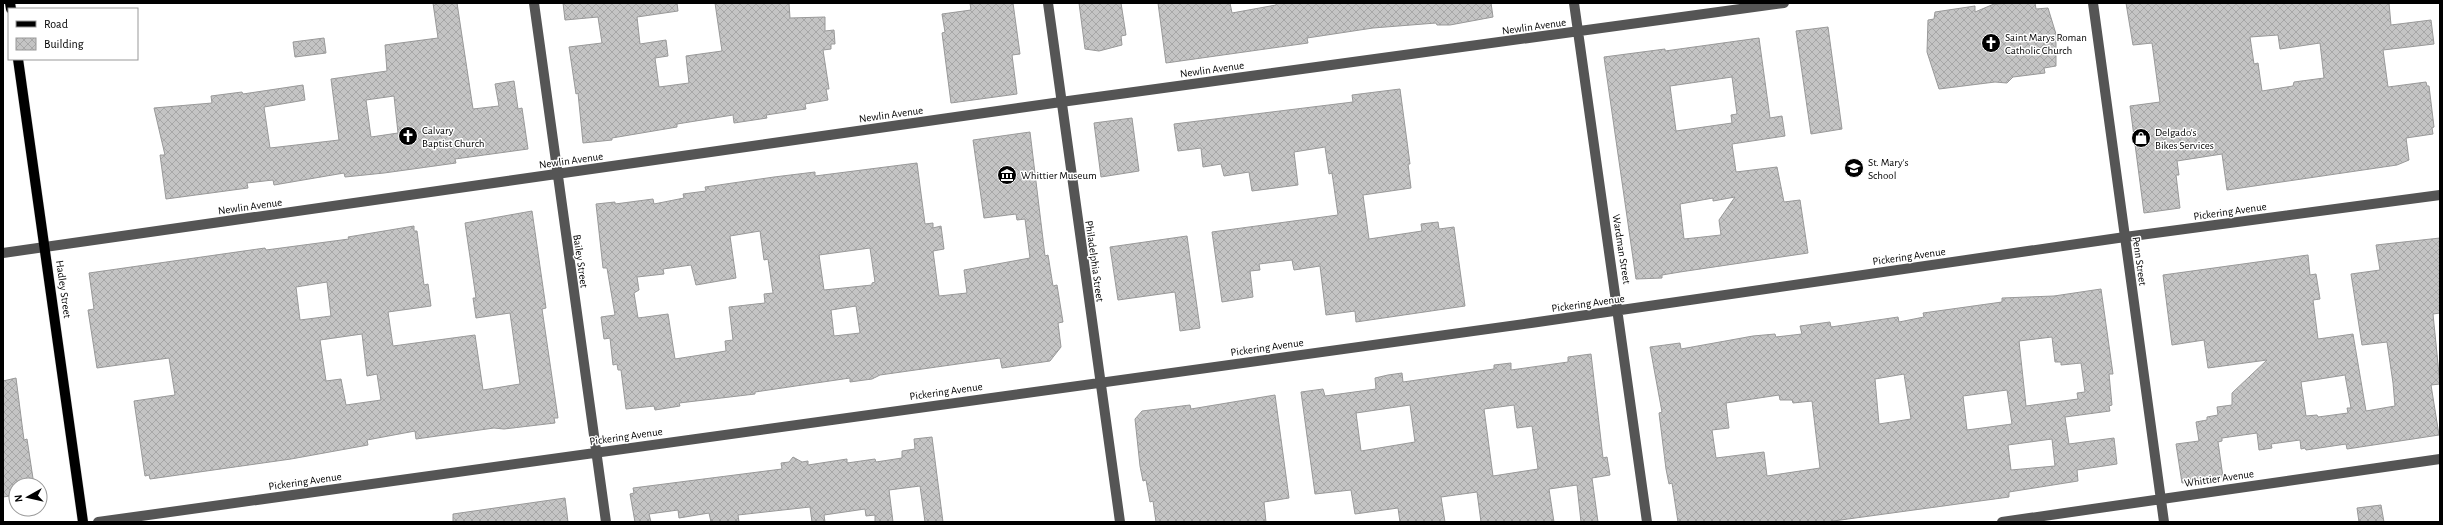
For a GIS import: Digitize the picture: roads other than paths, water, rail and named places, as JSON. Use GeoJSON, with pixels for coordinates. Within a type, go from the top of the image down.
{"type":"FeatureCollection","features":[{"type":"Feature","properties":{"kind":"main road","name":"Hadley Street"},"geometry":{"type":"LineString","coordinates":[[18,60],[46,247],[83,522]]}},
{"type":"Feature","properties":{"kind":"street","name":"Bailey Street"},"geometry":{"type":"LineString","coordinates":[[534,3],[556,174],[606,522]]}},
{"type":"Feature","properties":{"kind":"street","name":"Philadelphia Street"},"geometry":{"type":"LineString","coordinates":[[1048,3],[1120,522]]}},
{"type":"Feature","properties":{"kind":"street","name":"Wardman Street"},"geometry":{"type":"LineString","coordinates":[[1574,3],[1619,311],[1647,522]]}},
{"type":"Feature","properties":{"kind":"street","name":"Newlin Avenue"},"geometry":{"type":"LineString","coordinates":[[3,253],[1061,102],[1784,3]]}},
{"type":"Feature","properties":{"kind":"street","name":"Penn Street"},"geometry":{"type":"LineString","coordinates":[[2092,3],[2164,522]]}},
{"type":"Feature","properties":{"kind":"street","name":"Pickering Avenue"},"geometry":{"type":"LineString","coordinates":[[98,522],[1619,311],[2125,237],[2440,195]]}},
{"type":"Feature","properties":{"kind":"street","name":"Whittier Avenue"},"geometry":{"type":"LineString","coordinates":[[2002,522],[2440,459]]}},
{"type":"Feature","properties":{"kind":"place","name":"Saint Marys Roman Catholic Church"},"geometry":{"type":"Point","coordinates":[1991,43]}},
{"type":"Feature","properties":{"kind":"place","name":"Calvary Baptist Church"},"geometry":{"type":"Point","coordinates":[408,136]}},
{"type":"Feature","properties":{"kind":"place","name":"Delgado's Bikes Services"},"geometry":{"type":"Point","coordinates":[2141,138]}},
{"type":"Feature","properties":{"kind":"place","name":"St. Mary's School"},"geometry":{"type":"Point","coordinates":[1854,168]}},
{"type":"Feature","properties":{"kind":"place","name":"Whittier Museum"},"geometry":{"type":"Point","coordinates":[1007,175]}}]}
